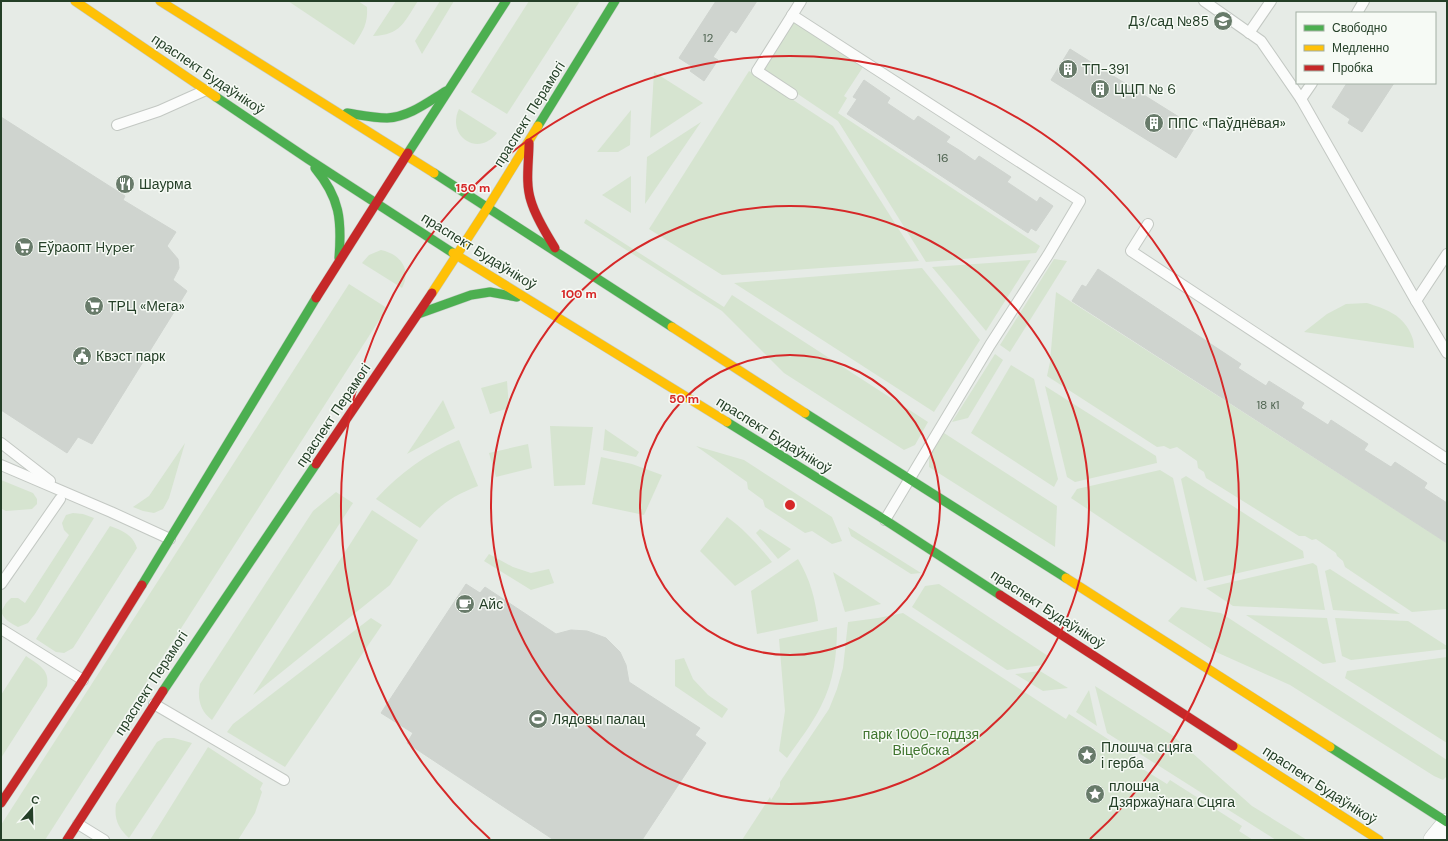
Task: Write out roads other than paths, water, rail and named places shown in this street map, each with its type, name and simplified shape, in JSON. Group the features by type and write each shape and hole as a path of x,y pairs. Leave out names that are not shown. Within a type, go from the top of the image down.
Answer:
{"main road":[{"name":"праспект Будаўнікоў","path":"75,1 308,159 456,255 885,520 1378,840"},
{"path":"160,1 407,155 706,350 909,480 1093,595 1447,823"},
{"path":"1,803 83,680 338,262 506,1"},
{"name":"праспект Перамогі","path":"67,840 154,704 418,314 488,207 615,1"},
{"path":"337,112 376,117 398,116 418,108 448,90"},
{"path":"530,141 528,176 531,200 540,222 558,253"},
{"path":"308,159 330,187 339,211 341,233 338,262"},
{"path":"418,314 460,298 490,292 530,300"}],"street":[{"path":"1434,840 1447,823"}],"lane":[{"path":"792,94 757,71 801,1"},
{"path":"1204,1 1261,41 1301,99 1447,353"},
{"path":"1249,33 1271,1"},
{"path":"1357,12 1364,1"},
{"path":"792,15 1080,201 1048,255 990,345 885,520"},
{"path":"1301,99 1311,84"},
{"path":"117,125 159,111 207,90"},
{"path":"1148,224 1131,251 1447,459"},
{"path":"1416,301 1447,254"},
{"path":"1,442 60,494"},
{"path":"1,465 60,494 170,539"},
{"path":"1,584 60,494"},
{"path":"1,629 83,680"},
{"path":"154,704 284,780"},
{"path":"78,824 104,840"}],"place":[{"name":"Дз/сад №85","path":"1223,21"},
{"name":"ТП-391","path":"1068,69"},
{"name":"ЦЦП № 6","path":"1100,89"},
{"name":"ППС «Паўднёвая»","path":"1154,123"},
{"name":"Шаурма","path":"125,184"},
{"name":"Еўраопт Hyper","path":"24,247"},
{"name":"ТРЦ «Мега»","path":"94,306"},
{"name":"Квэст парк","path":"82,356"},
{"name":"Айс","path":"465,604"},
{"name":"Лядовы палац","path":"538,719"},
{"name":"Плошча сцяга і герба","path":"1087,755"},
{"name":"плошча Дзяржаўнага Сцяга","path":"1095,794"}],"park label":[{"name":"парк 1000-годдзя Віцебска","path":"921,742"}]}
